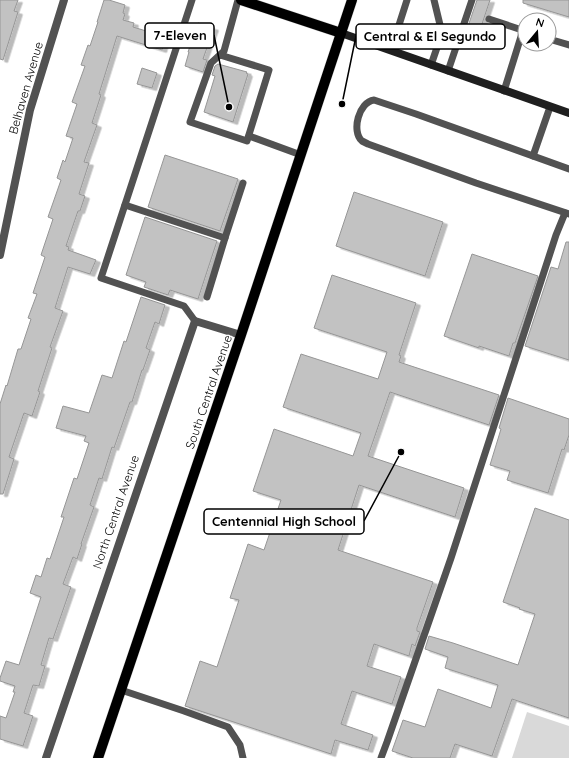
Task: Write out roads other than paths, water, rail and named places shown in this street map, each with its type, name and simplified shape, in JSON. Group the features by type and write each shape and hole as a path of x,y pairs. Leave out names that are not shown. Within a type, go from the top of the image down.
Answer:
{"main road":[{"path":"241,0 391,50 569,113"},
{"path":"341,33 352,0"},
{"name":"South Central Avenue","path":"98,758 242,335 341,33"}],"street":[{"name":"Belhaven Avenue","path":"0,255 30,110 64,0"},
{"path":"195,321 242,335"},
{"name":"North Central Avenue","path":"46,758 195,321"}],"lane":[{"path":"192,0 101,278 184,306 195,321"},
{"path":"220,55 269,70 247,141 190,122 211,63 220,55 224,52 238,0"},
{"path":"391,50 406,0"},
{"path":"431,64 442,33 434,0"},
{"path":"448,71 472,0"},
{"path":"489,19 517,28"},
{"path":"557,41 569,45"},
{"path":"504,91 517,51"},
{"path":"381,758 451,558 556,235 567,213 476,183 368,144 362,140 358,133 358,120 363,106 370,100 374,100 569,169"},
{"path":"534,156 550,107"},
{"path":"249,136 301,155"},
{"path":"207,298 243,183"},
{"path":"125,205 225,238"},
{"path":"121,690 228,727 240,745 243,758"}],"place":[{"name":"Central & El Segundo","path":"342,104"},
{"name":"7-Eleven","path":"229,107"},
{"name":"Centennial High School","path":"401,452"}]}
